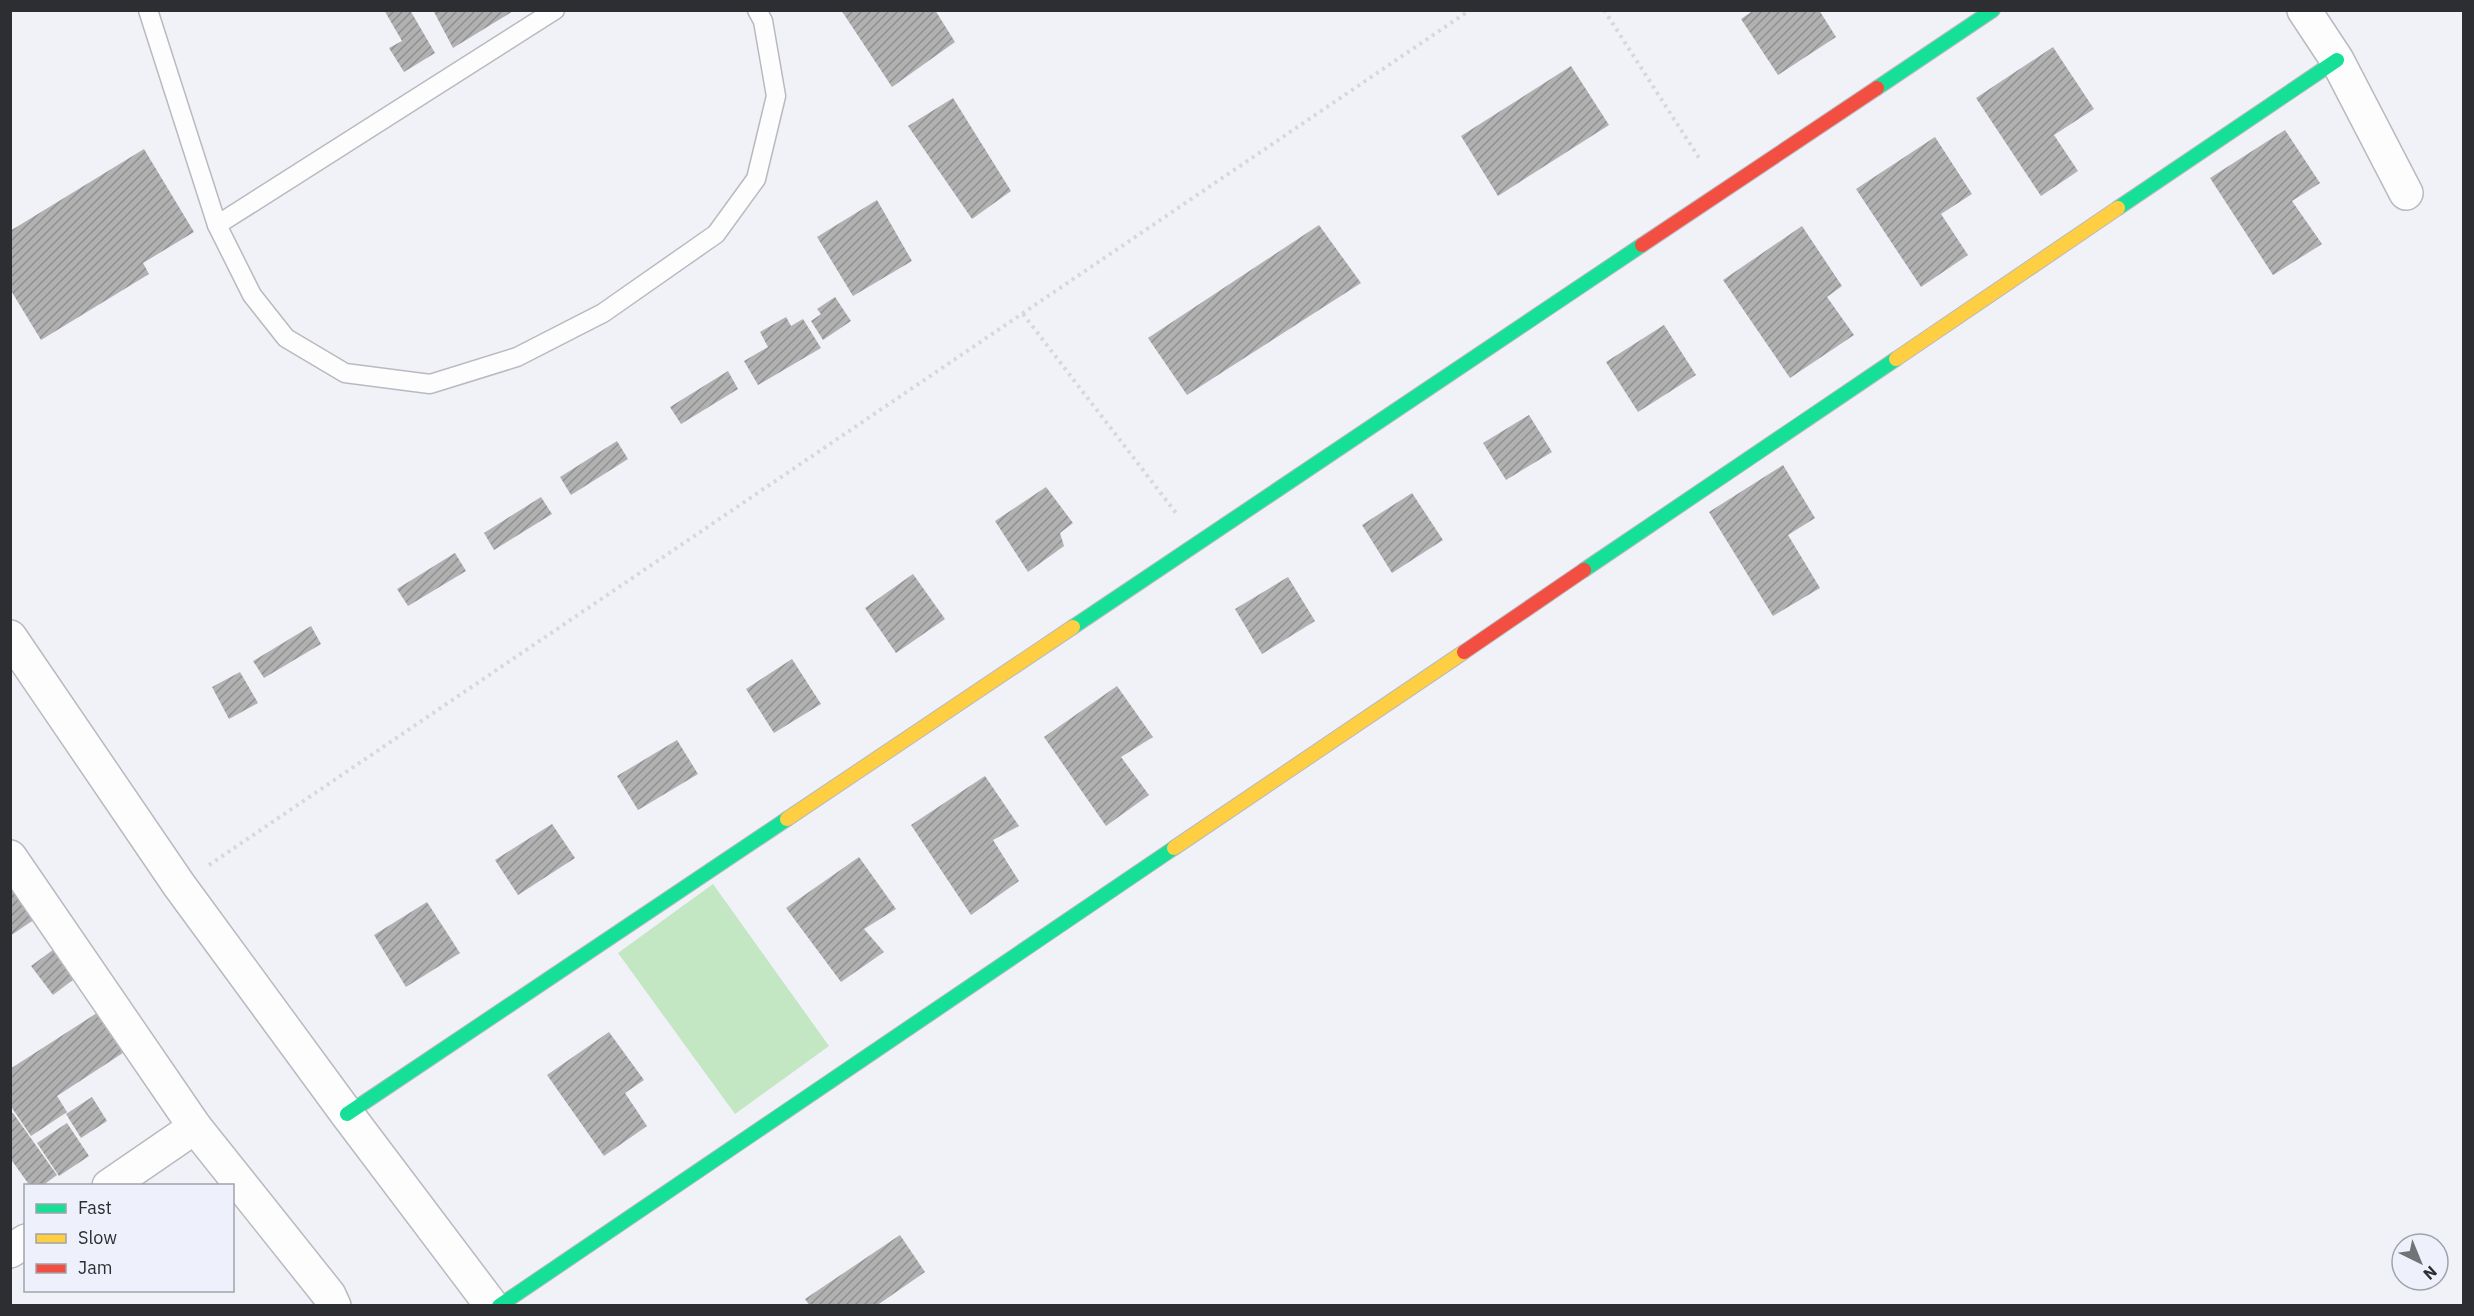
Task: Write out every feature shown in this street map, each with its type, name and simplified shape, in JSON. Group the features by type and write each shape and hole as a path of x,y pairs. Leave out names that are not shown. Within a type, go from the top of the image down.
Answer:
{"street":[{"path":"347,1114 1993,10"},
{"path":"2304,10 2337,60 2406,193"},
{"path":"499,1305 2337,60"},
{"path":"10,637 179,885 347,1114 492,1305"},
{"path":"10,857 195,1127 329,1295 334,1305"},
{"path":"110,1184 195,1127"},
{"path":"10,1251 24,1242"}],"lane":[{"path":"148,10 217,225 252,295 286,338 345,374 430,384 517,357 603,313 716,234 756,179 776,96 763,21 757,10"},
{"path":"217,225 555,10"}],"path":[{"path":"179,885 1470,10"},
{"path":"1604,10 1721,192"},
{"path":"1023,314 1198,542"}],"green space":[{"path":"713,884 829,1046 735,1114 618,953"}],"building":[{"path":"384,10 410,10 435,53 404,72 389,48 402,41"},
{"path":"433,10 515,10 453,48"},
{"path":"841,10 935,10 955,42 892,87"},
{"path":"1754,10 1819,10 1836,37 1778,75 1741,19"},
{"path":"2053,47 2094,109 2054,135 2078,171 2041,196 1976,98"},
{"path":"1571,66 1609,125 1498,196 1461,136"},
{"path":"953,98 1011,191 972,219 908,126"},
{"path":"2285,130 2320,183 2292,201 2322,244 2273,275 2210,178"},
{"path":"1935,137 1972,194 1941,214 1968,255 1921,287 1856,189"},
{"path":"144,149 194,232 143,263 149,274 41,340 10,289 10,231"},
{"path":"877,200 912,261 853,296 817,237"},
{"path":"1319,225 1361,283 1187,395 1148,338"},
{"path":"1802,226 1842,286 1827,297 1854,335 1790,378 1723,280"},
{"path":"835,297 851,321 823,340 811,321 821,314 817,309"},
{"path":"786,317 791,326 803,319 821,348 758,385 744,361 768,347 760,332"},
{"path":"1664,325 1696,375 1638,412 1606,362"},
{"path":"728,371 738,389 681,424 670,407"},
{"path":"1529,415 1552,452 1506,480 1483,443"},
{"path":"617,441 628,459 571,495 560,477"},
{"path":"1783,465 1815,518 1788,535 1820,588 1773,616 1709,512"},
{"path":"1046,487 1073,523 1060,533 1064,546 1028,572 995,521"},
{"path":"1412,493 1443,540 1392,573 1362,525"},
{"path":"541,497 552,514 494,550 484,533"},
{"path":"455,553 466,571 408,606 397,589"},
{"path":"913,574 945,619 896,653 865,608"},
{"path":"1288,577 1315,621 1262,654 1235,609"},
{"path":"311,626 321,644 264,678 253,661"},
{"path":"792,659 821,704 774,733 746,689"},
{"path":"240,672 258,703 229,719 212,687"},
{"path":"1117,686 1153,737 1121,757 1149,795 1106,826 1044,737"},
{"path":"677,740 698,774 638,810 617,776"},
{"path":"985,776 1019,826 993,840 1019,881 971,915 911,825"},
{"path":"552,824 575,858 518,895 495,860"},
{"path":"859,857 896,909 864,929 884,952 841,982 786,908"},
{"path":"10,864 44,913 10,936"},
{"path":"427,902 460,953 406,987 374,935"},
{"path":"65,941 86,970 53,995 31,966"},
{"path":"100,1011 126,1051 57,1096 67,1112 31,1136 10,1105 10,1069"},
{"path":"609,1032 644,1080 625,1093 647,1126 604,1156 547,1075"},
{"path":"92,1097 107,1121 81,1138 66,1114"},
{"path":"13,1113 57,1175 45,1184 29,1184 10,1158 10,1114"},
{"path":"67,1123 89,1156 59,1176 37,1143"},
{"path":"900,1235 925,1272 876,1306 810,1306 805,1299"}],"traffic: fast":[{"path":"1877,88 1993,10"},
{"path":"2118,208 2337,60"},
{"path":"1073,627 1642,245"},
{"path":"1584,570 1896,359"},
{"path":"347,1114 787,819"},
{"path":"499,1306 1174,848"}],"traffic: slow":[{"path":"1896,359 2118,208"},
{"path":"787,819 1073,627"},
{"path":"1174,848 1464,652"}],"traffic: jam":[{"path":"1642,245 1877,88"},
{"path":"1464,652 1584,570"}]}
